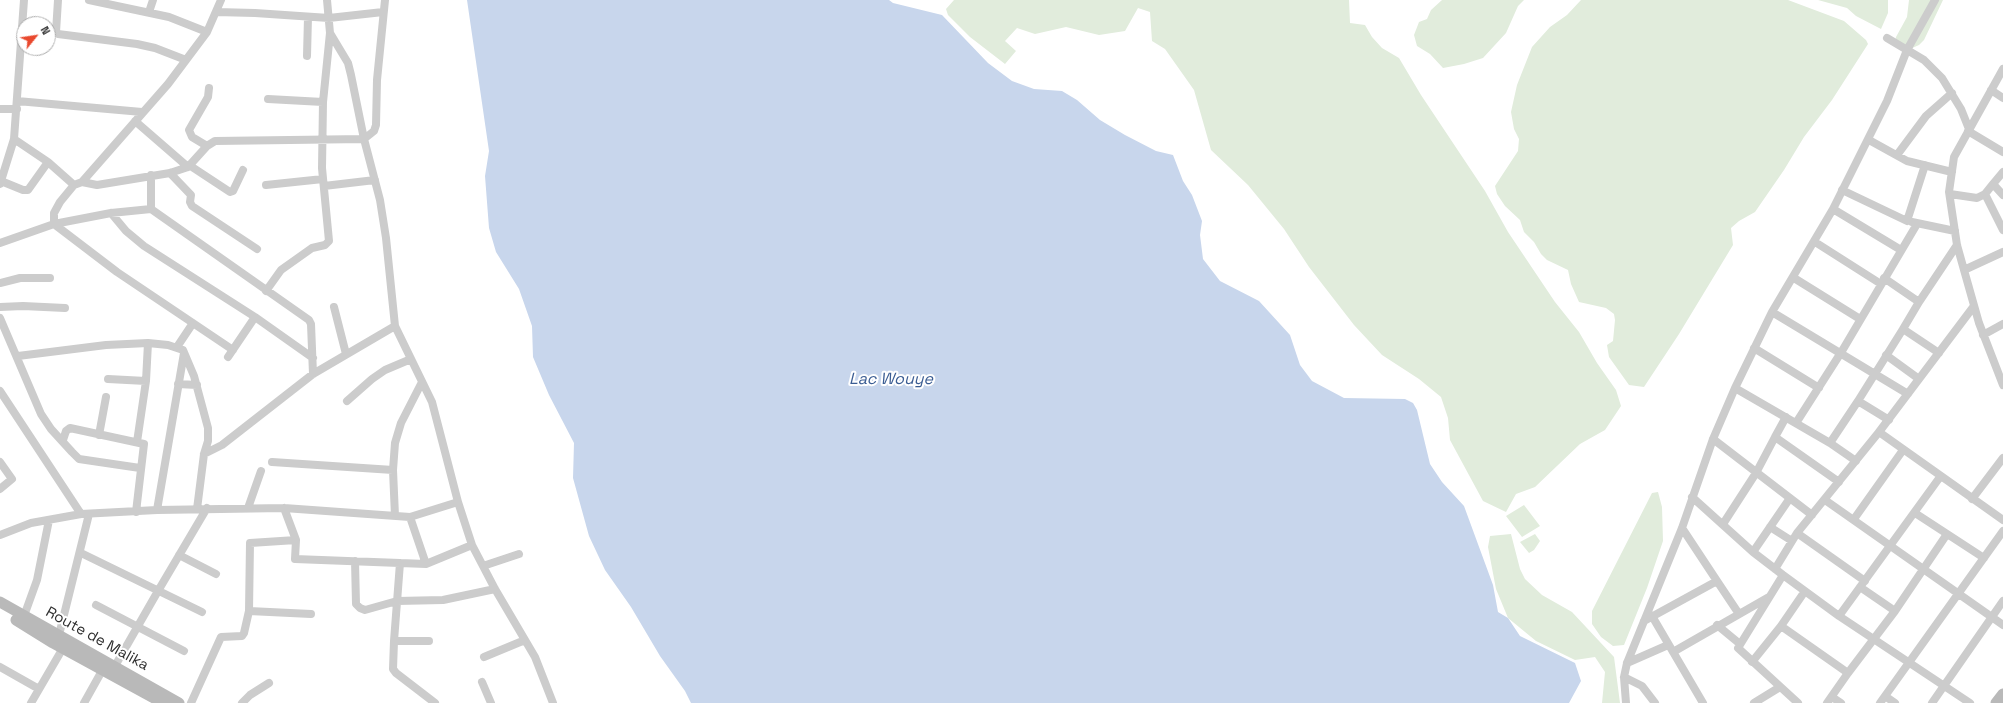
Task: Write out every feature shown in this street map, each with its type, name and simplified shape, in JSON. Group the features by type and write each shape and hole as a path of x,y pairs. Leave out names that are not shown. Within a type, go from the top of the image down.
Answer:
{"main road":[{"name":"Route de Malika","path":"0,602 179,703"},
{"name":"Route de Malika","path":"0,611 63,648 163,703"},
{"path":"1996,703 2003,694"}],"street":[{"path":"24,0 14,139 1,182 23,190 28,190 48,162"},
{"path":"58,0 56,32 58,34 137,44 155,48 186,60"},
{"path":"89,0 171,17 207,32"},
{"path":"149,12 153,0"},
{"path":"54,224 54,213 56,208 74,185 82,182 168,84 207,32 221,0"},
{"path":"266,291 281,270 312,248 325,245 330,241 324,183 322,140 323,102 330,32 327,0"},
{"path":"82,182 97,185 170,173 188,166 207,146 215,141 364,139 374,131 376,125 377,80 385,0"},
{"path":"1626,703 1624,677 1627,663 1682,528 1713,439 1735,388 1772,312 1815,242 1869,140 1887,101 1907,50 1935,0"},
{"path":"216,12 329,18 383,12"},
{"path":"307,56 308,17"},
{"path":"330,32 348,63 364,139 375,180 386,238 395,326 422,382 438,420 458,502 472,545 495,589 535,657 553,703"},
{"path":"1887,38 1924,60 1942,78 1952,93 1961,108 1968,130 2003,152"},
{"path":"2003,69 1954,157 1950,194 1955,231 1964,270 1983,335 2003,385"},
{"path":"207,146 192,137 189,130 205,103 209,88"},
{"path":"1991,90 2003,98"},
{"path":"1897,155 1926,116 1952,93"},
{"path":"268,99 323,102"},
{"path":"0,109 17,105 142,112"},
{"path":"135,121 188,166 230,192 233,191 242,170"},
{"path":"14,139 48,162 74,185"},
{"path":"1869,140 1907,161 1952,172"},
{"path":"1907,221 1925,165"},
{"path":"1950,194 1977,198 1985,194 2003,172"},
{"path":"170,173 191,194 190,202 192,206 257,249"},
{"path":"151,175 152,209"},
{"path":"266,185 375,180"},
{"path":"1993,184 2003,195"},
{"path":"1842,190 1907,221 1955,231"},
{"path":"1985,194 2003,230"},
{"path":"0,242 54,224 111,213 152,209 310,322 313,374"},
{"path":"1833,209 1901,250"},
{"path":"111,213 126,231 144,246 255,317 313,358"},
{"path":"54,224 117,272 193,323 230,353 255,317"},
{"path":"1796,423 1841,353 1882,281 1917,224"},
{"path":"1815,242 1920,302"},
{"path":"1830,443 1958,245"},
{"path":"1964,270 2003,252"},
{"path":"0,283 20,278 50,278"},
{"path":"1794,278 1860,319"},
{"path":"0,308 39,306 65,308"},
{"path":"1775,569 1797,533 1889,420 1974,306"},
{"path":"334,307 346,354"},
{"path":"1772,312 1908,394"},
{"path":"0,318 18,356 41,414 51,429 80,459 140,468"},
{"path":"176,347 193,323"},
{"path":"1983,335 2003,324"},
{"path":"204,454 222,445 313,374 395,326"},
{"path":"1903,329 1939,353"},
{"path":"18,356 106,345 148,343 176,347 184,352 197,385 208,428 208,441 204,454 197,508"},
{"path":"138,442 146,381 148,343"},
{"path":"1754,348 1819,388"},
{"path":"157,510 184,352"},
{"path":"1886,355 1919,379"},
{"path":"347,401 372,379 385,370 411,359"},
{"path":"108,379 146,381"},
{"path":"395,516 393,470 397,433 422,382"},
{"path":"178,384 197,385"},
{"path":"1735,388 1830,443 1856,461"},
{"path":"0,392 85,514 81,553 59,635"},
{"path":"99,435 106,397"},
{"path":"1858,401 1889,420"},
{"path":"1723,524 1756,473 1786,417"},
{"path":"63,440 66,431 70,428 143,443 144,446 140,468 136,512"},
{"path":"1879,432 1940,477 2003,520"},
{"path":"1775,437 1839,482"},
{"path":"1713,439 1812,515"},
{"path":"1854,519 1903,450"},
{"path":"1972,499 2003,458"},
{"path":"0,462 12,479 0,489"},
{"path":"272,462 393,470"},
{"path":"248,508 261,471"},
{"path":"1839,616 1940,477"},
{"path":"1692,497 1753,552 1783,575 1874,640 1970,703"},
{"path":"1753,552 1790,498"},
{"path":"1825,500 1892,545 2003,625"},
{"path":"0,534 13,528 85,514 197,508 284,508 410,517 458,502"},
{"path":"115,666 207,508"},
{"path":"284,508 296,540 296,559 426,564 472,545"},
{"path":"1915,513 1984,558"},
{"path":"410,517 426,564"},
{"path":"24,616 37,580 49,520"},
{"path":"1770,527 1792,541"},
{"path":"1682,528 1739,614"},
{"path":"1880,703 2003,531"},
{"path":"1797,533 1895,612"},
{"path":"1841,703 1830,700 1848,673 1895,612 1947,534"},
{"path":"191,703 221,637 242,636 244,633 249,611 250,543 296,540"},
{"path":"81,553 202,612"},
{"path":"483,566 519,554"},
{"path":"179,555 216,574"},
{"path":"355,561 356,604 365,610 397,601 443,600 495,589"},
{"path":"400,563 393,669 396,674 435,703"},
{"path":"1783,575 1740,644 1739,649 1798,703"},
{"path":"1644,621 1717,581"},
{"path":"1752,662 1781,626 1805,591"},
{"path":"1627,663 1670,648 1739,614 1770,596"},
{"path":"1932,703 1943,685 2003,601"},
{"path":"96,605 184,650"},
{"path":"249,611 311,614"},
{"path":"1652,616 1703,703"},
{"path":"1716,625 1740,644"},
{"path":"1781,626 1848,673"},
{"path":"484,657 525,640"},
{"path":"394,641 429,641"},
{"path":"31,703 63,648"},
{"path":"0,667 39,689"},
{"path":"84,703 103,669"},
{"path":"1624,677 1642,686 1655,703"},
{"path":"482,682 492,703"},
{"path":"242,703 250,695 269,683"},
{"path":"1754,703 1780,687"},
{"path":"1885,696 1895,703"}],"green space":[{"path":"954,0 1349,0 1350,23 1365,25 1372,37 1382,48 1399,58 1421,95 1485,191 1508,232 1555,302 1579,332 1597,363 1616,390 1621,406 1605,430 1580,444 1535,487 1516,494 1506,512 1483,501 1450,440 1448,418 1441,397 1419,379 1382,355 1354,325 1309,267 1284,229 1248,185 1211,150 1194,90 1165,49 1152,41 1150,12 1138,8 1125,31 1099,35 1066,27 1035,34 1017,28 1005,41 1016,51 1005,64 970,37 948,15 946,9"},
{"path":"1442,0 1524,0 1518,6 1506,33 1483,58 1464,64 1443,68 1430,54 1417,46 1414,35 1419,22 1427,19 1431,10"},
{"path":"1581,0 1788,0 1844,21 1866,40 1868,44 1832,100 1804,137 1784,170 1755,212 1739,221 1731,228 1733,245 1679,334 1644,387 1629,385 1609,357 1607,345 1613,341 1615,320 1614,314 1606,308 1579,302 1571,284 1568,270 1547,260 1541,254 1534,242 1524,232 1520,220 1505,206 1497,194 1495,186 1518,151 1519,139 1514,129 1511,112 1517,85 1532,47 1550,27 1567,15"},
{"path":"1818,0 1888,0 1888,13 1881,29 1856,16 1847,8"},
{"path":"1909,0 1943,0 1924,40 1919,45 1910,49 1895,42 1896,37 1907,17"},
{"path":"1658,492 1662,507 1663,541 1647,588 1624,645 1613,646 1601,637 1592,624 1592,611 1652,493"},
{"path":"1524,505 1540,526 1522,537 1506,516"},
{"path":"1511,534 1520,569 1525,579 1542,595 1572,612 1614,657 1620,703 1602,703 1605,672 1595,657 1575,660 1536,641 1508,618 1496,589 1488,547 1490,536"},
{"path":"1535,534 1540,541 1534,550 1529,553 1520,542"}],"water":[{"name":"Lac Wouye","path":"467,0 889,0 893,3 942,15 988,63 1012,81 1034,89 1062,91 1077,100 1100,120 1125,135 1156,151 1173,155 1183,181 1192,195 1202,221 1200,235 1203,259 1220,281 1259,301 1290,335 1300,365 1312,381 1344,398 1405,399 1413,403 1417,410 1430,464 1442,482 1464,506 1493,585 1498,612 1508,618 1520,636 1575,663 1581,681 1569,703 691,703 685,691 660,656 631,607 605,570 589,536 573,478 574,443 549,395 533,357 532,326 519,289 496,252 489,228 485,176 489,151"}]}
